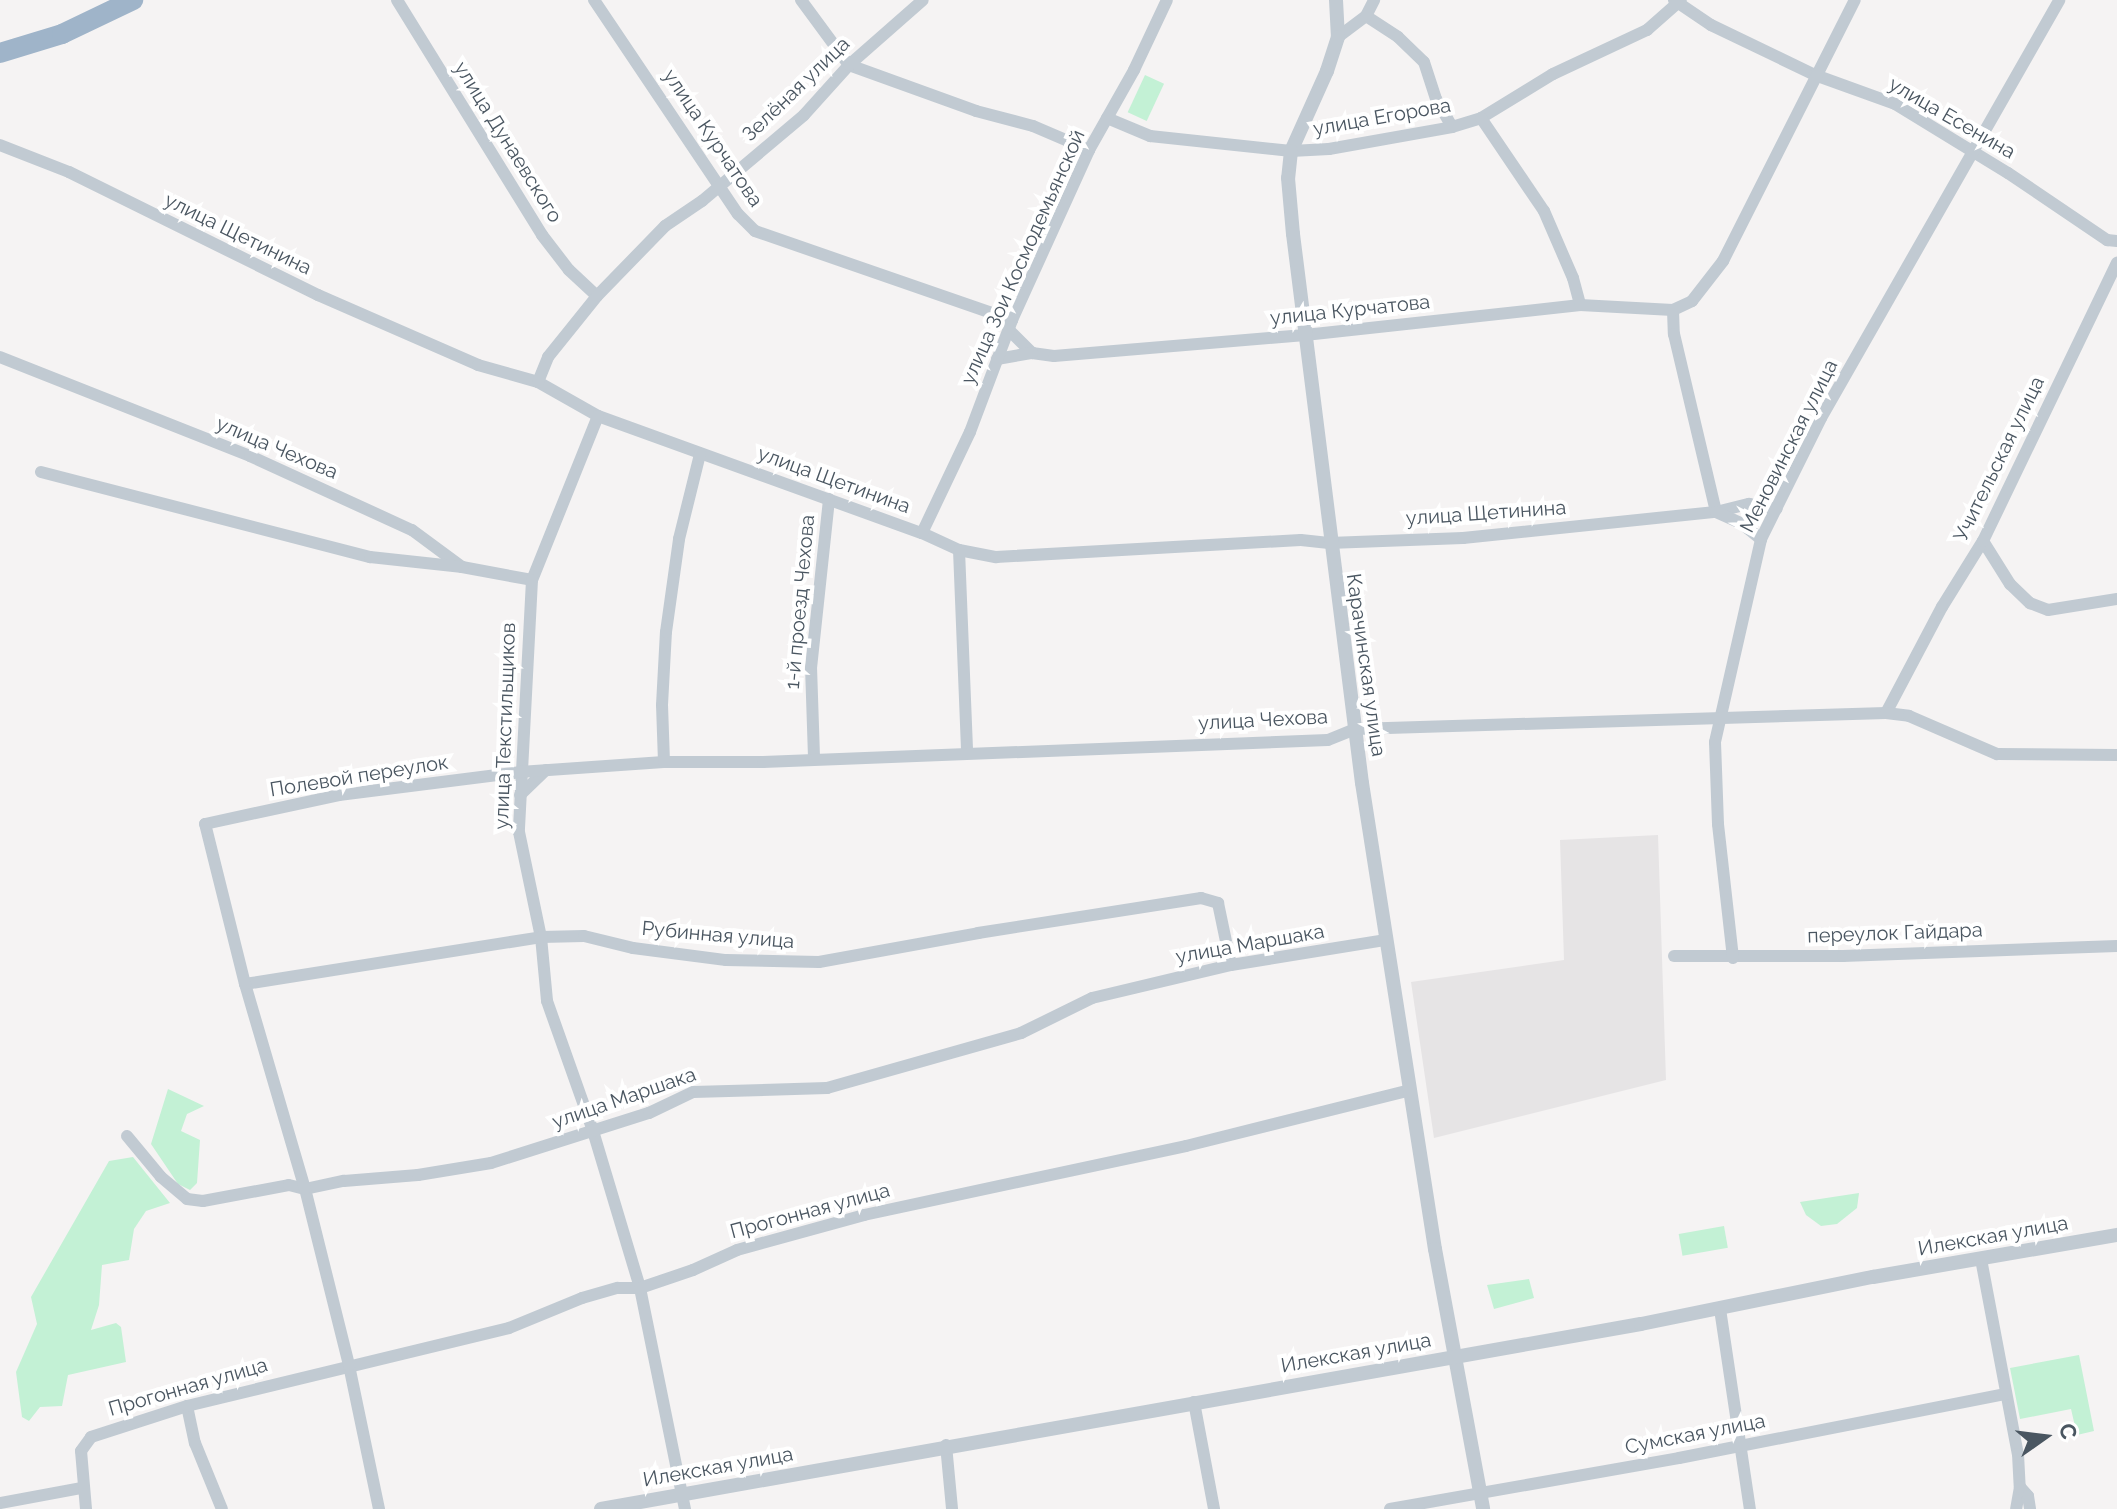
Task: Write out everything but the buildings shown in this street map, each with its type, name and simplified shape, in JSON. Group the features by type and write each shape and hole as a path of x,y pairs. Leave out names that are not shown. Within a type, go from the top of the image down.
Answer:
{"highway":[{"path":"0,53 62,34 133,0"}],"street":[{"name":"улица Дунаевского","path":"397,0 542,235 569,270 597,296"},
{"name":"улица Курчатова","path":"594,0 722,185 738,214 755,231 981,307 1010,325 1032,353"},
{"path":"801,0 849,65 976,111 1033,126 1089,150"},
{"name":"Зелёная улица","path":"538,382 548,357 597,296 665,226 722,185 804,115 849,65 923,0"},
{"name":"улица Зои Космодемьянской","path":"922,533 970,432 1010,325 1089,150 1167,0"},
{"path":"1336,0 1338,37"},
{"path":"1338,37 1366,16 1374,0"},
{"path":"1761,539 1741,523 1716,512 1674,334 1673,310 1692,301 1723,261 1855,0"},
{"name":"Меновинская улица","path":"1733,958 1718,824 1715,742 1761,539 1821,418 1974,155 2059,0"},
{"name":"улица Егорова","path":"1107,118 1150,136 1291,151 1329,149 1452,127 1481,118 1553,74 1647,30 1678,1"},
{"name":"улица Есенина","path":"1678,1 1711,25 1815,75 1895,104 2008,173 2107,240 2117,241"},
{"path":"1366,16 1398,37 1424,62 1436,99 1452,127"},
{"name":"Карачинская улица","path":"1338,37 1327,71 1291,151 1289,192 1329,543 1386,940 1453,1356 1483,1509"},
{"path":"1481,118 1544,211 1573,278 1580,305"},
{"name":"улица Щетинина","path":"0,145 69,172 347,308 478,365 538,382 598,416 922,533 959,550 996,557 1301,540 1329,543 1463,538 1716,512 1749,504 1777,509"},
{"name":"Учительская улица","path":"1886,713 1983,541 2117,263"},
{"name":"улица Курчатова","path":"997,359 1032,353 1054,356 1305,335 1580,305 1673,310"},
{"name":"улица Чехова","path":"0,357 250,456 385,517 439,546 462,567 532,580"},
{"name":"улица Текстильщиков","path":"598,416 532,580 519,832 541,937 547,1001 593,1131 640,1288 685,1509"},
{"path":"664,762 662,705 666,632 679,539 700,454"},
{"path":"41,472 370,557 462,567"},
{"name":"1-й проезд Чехова","path":"814,757 811,668 829,499"},
{"path":"1983,541 2010,584 2030,603 2048,610 2117,599"},
{"path":"959,550 967,751"},
{"name":"улица Чехова","path":"520,772 664,762 1328,740 1355,729 1886,713 1909,716 1997,754 2117,755"},
{"path":"520,795 546,770"},
{"name":"Полевой переулок","path":"245,984 205,824 339,795 520,772"},
{"name":"Рубинная улица","path":"245,984 541,937 584,936 633,948 726,960 819,962 1201,898 1218,903 1231,965"},
{"name":"улица Маршака","path":"127,1136 161,1177 187,1199 203,1201 289,1185 305,1189 491,1163 649,1113 693,1092 827,1088 1021,1033 1092,998 1231,965 1386,940"},
{"name":"переулок Гайдара","path":"1674,956 1733,958 2117,946"},
{"path":"245,984 305,1189 349,1365 379,1509"},
{"name":"Прогонная улица","path":"81,1488 81,1451 91,1437 187,1406 509,1328 582,1298 618,1288 640,1288 737,1250 864,1215 1186,1146 1410,1090"},
{"name":"Илекская улица","path":"601,1509 2117,1235"},
{"path":"1981,1259 2018,1454 2023,1508"},
{"path":"1720,1309 1750,1509"},
{"name":"Сумская улица","path":"1390,1509 2006,1394"},
{"path":"1194,1402 1214,1509"},
{"path":"187,1406 195,1443 222,1509"},
{"path":"946,1445 952,1509"},
{"path":"0,1503 81,1488 86,1509"}],"shaded area":[{"path":"1658,835 1666,1080 1434,1138 1411,982 1564,960 1560,840"}],"green space":[{"path":"1145,75 1164,84 1147,121 1128,112"},
{"path":"168,1089 204,1106 187,1114 181,1131 200,1140 197,1183 190,1190 178,1184 151,1144"},
{"path":"133,1157 170,1203 146,1211 134,1229 129,1260 102,1265 99,1305 91,1330 116,1323 121,1327 126,1362 68,1375 62,1406 40,1407 29,1421 22,1417 16,1372 37,1324 31,1297 109,1161"},
{"path":"1859,1193 1857,1208 1837,1224 1821,1226 1806,1215 1800,1202"},
{"path":"1724,1226 1728,1248 1683,1256 1679,1234"},
{"path":"1529,1279 1534,1298 1494,1309 1487,1285"},
{"path":"2079,1355 2094,1431 2077,1435 2071,1409 2020,1419 2010,1368"}]}
